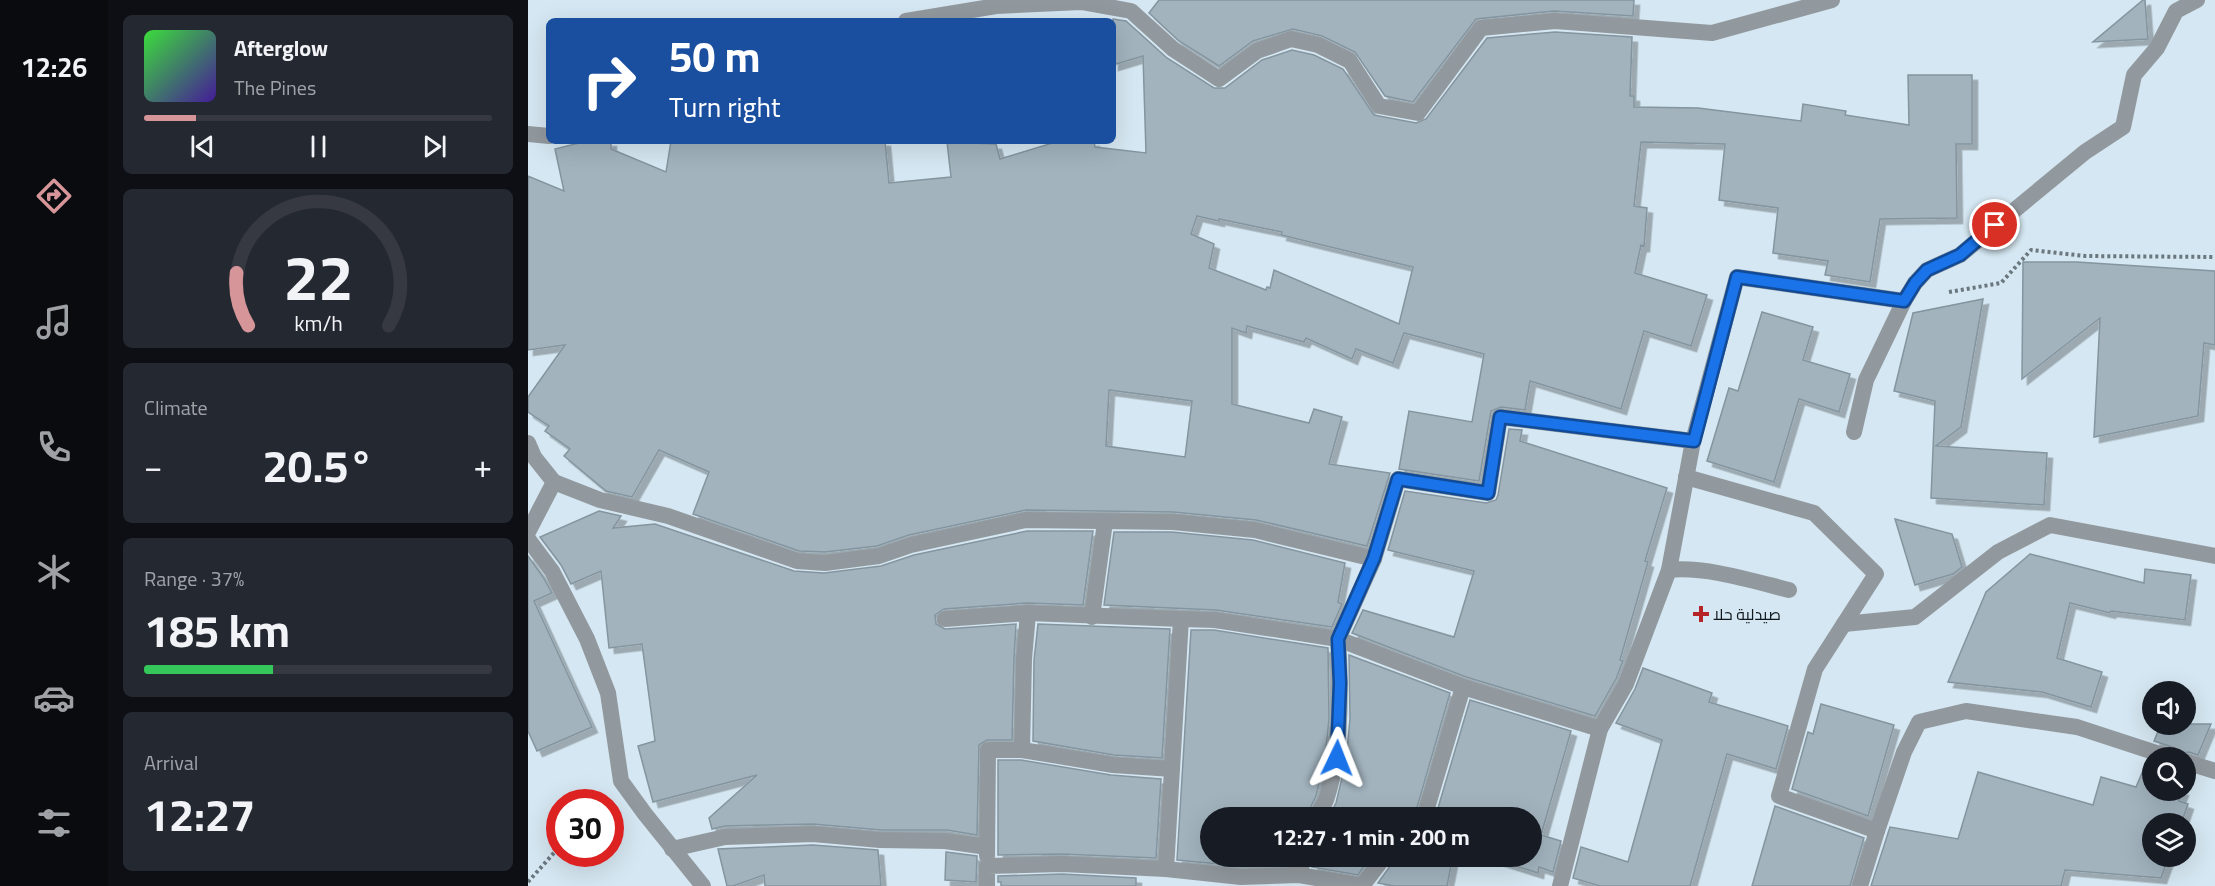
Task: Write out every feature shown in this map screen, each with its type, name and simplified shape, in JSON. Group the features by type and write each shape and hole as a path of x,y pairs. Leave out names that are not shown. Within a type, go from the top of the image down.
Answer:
{"street":[{"path":"924,18 996,6 1082,2 1131,11 1173,49 1219,79 1257,51 1291,39 1318,45 1350,60 1379,106 1418,113 1481,28 1555,21 1712,33 1832,0"},
{"path":"1854,432 1866,380 1915,283 1927,270 1960,255 2085,152 2123,126 2134,75 2157,48 2176,11 2197,0"},
{"path":"528,134 546,136"},
{"path":"1560,886 1600,729 1626,684 1669,570 1694,441 1737,277 1904,301"},
{"path":"1322,807 1327,800 1337,758 1340,683 1338,639 1374,558 1398,479 1488,493 1500,417 1694,441"},
{"path":"528,443 534,458 554,482 600,500 668,516 797,561 825,563 879,556 911,545 1026,520 1173,522 1255,530 1374,558"},
{"path":"1686,477 1814,513 1876,574 1815,669 1779,796 1877,831"},
{"path":"528,532 554,482"},
{"path":"1092,617 1105,522"},
{"path":"1844,624 1915,617 1998,552 2050,525 2215,556"},
{"path":"528,539 552,571 587,639 604,682 608,693 621,781 703,886"},
{"path":"1669,570 1681,568 1739,577 1789,590"},
{"path":"945,619 1028,613 1215,620 1338,639 1463,687 1600,729"},
{"path":"1022,750 1024,659 1028,613"},
{"path":"1166,869 1181,619"},
{"path":"1427,807 1463,687"},
{"path":"1860,886 1904,752 1919,722 1966,711 2076,727 2142,748"},
{"path":"987,886 988,750 1022,750 1113,765 1172,769"},
{"path":"2196,765 2215,771"},
{"path":"672,849 726,837 813,834 880,840 945,842 987,847"},
{"path":"987,866 1062,864 1166,869 1241,877 1299,875 1362,886 1377,867"},
{"path":"1299,875 1301,867"}],"path":[{"path":"1904,301 2001,282 2031,250 2085,256 2215,257"},
{"path":"528,882 546,862"}],"building":[{"path":"1159,0 1634,0 1633,16 1554,11 1476,19 1413,102 1385,96 1355,52 1322,36 1293,29 1253,41 1219,66 1179,41 1149,13"},
{"path":"2145,0 2148,39 2093,42"},
{"path":"1116,19 1126,21 1167,58 1214,88 1225,88 1262,60 1292,50 1314,55 1343,69 1374,115 1416,123 1426,119 1487,38 1555,32 1632,37 1630,96 1634,96 1634,107 1698,108 1801,121 1803,104 1846,111 1845,115 1909,125 1908,75 1972,75 1972,144 1956,144 1957,218 1880,219 1870,282 1825,275 1828,261 1773,253 1778,208 1719,200 1725,144 1641,142 1634,206 1647,208 1644,246 1641,245 1635,273 1707,295 1691,346 1644,331 1621,409 1530,381 1525,410 1501,407 1491,411 1479,481 1399,469 1409,411 1472,422 1484,354 1404,333 1393,363 1356,349 1352,359 1306,338 1304,342 1247,326 1246,333 1232,328 1232,404 1309,423 1314,409 1342,417 1329,464 1390,473 1367,546 1256,520 1173,512 1026,510 909,535 877,546 825,552 799,551 693,514 709,472 659,450 632,497 606,491 564,456 570,449 545,431 549,426 528,412 528,397 565,345 528,350 528,176 564,191 555,149 575,144 611,144 611,149 666,172 671,144 885,144 889,183 951,177 947,144 996,144 1000,159 1049,144 1094,144 1095,147 1146,153 1143,56 1116,64","holes":["1197,216 1219,221 1219,219 1282,232 1281,235 1413,267 1399,324 1274,270 1270,288 1267,287 1266,290 1209,268 1214,244 1191,234","1109,390 1192,401 1185,457 1106,446"]},
{"path":"2023,262 2077,262 2215,271 2215,345 2204,343 2198,416 2094,437 2100,318 2022,379"},
{"path":"1983,299 1961,427 1936,446 2047,453 2044,505 1931,498 1935,401 1894,391 1913,313"},
{"path":"1762,312 1813,327 1803,360 1850,374 1839,412 1799,399 1774,482 1707,461 1729,388 1738,391"},
{"path":"1509,429 1522,430 1520,441 1667,488 1645,561 1648,562 1620,660 1623,661 1616,679 1595,716 1466,677 1352,633 1363,610 1454,637 1474,571 1388,550 1405,491 1486,503 1496,500"},
{"path":"599,511 621,516 613,528 655,524 794,571 824,573 881,566 914,555 1027,531 1093,531 1083,605 1027,603 944,609 935,615 936,624 945,629 1016,624 1012,740 987,740 979,745 977,835 947,830 881,830 813,824 725,826 712,829 709,818 757,775 653,802 638,746 655,741 642,644 609,648 601,571 571,584 561,565 540,537"},
{"path":"1895,519 1952,534 1962,567 1953,574 1915,585"},
{"path":"1114,532 1172,532 1253,540 1345,563 1338,602 1342,604 1332,627 1216,610 1104,605"},
{"path":"2030,554 2144,583 2145,569 2191,575 2185,620 2111,611 2110,613 2070,603 2057,658 2102,672 2091,707 2042,692 1948,682 1986,592"},
{"path":"528,556 552,593 534,601 592,727 537,751 528,731"},
{"path":"1038,624 1170,629 1162,758 1114,755 1033,741 1034,660"},
{"path":"1191,630 1214,630 1328,648 1329,719 1325,758 1316,796 1310,807 1200,807 1200,862 1177,860"},
{"path":"1349,655 1450,693 1417,807 1334,807 1346,761 1350,719"},
{"path":"1643,668 1712,693 1709,702 1788,726 1776,769 1727,754 1690,886 1600,886 1573,878 1581,847 1628,862 1662,740 1616,723 1635,689"},
{"path":"1470,700 1571,731 1542,832 1542,807 1438,807"},
{"path":"1821,704 1894,725 1868,816 1792,789 1808,732 1813,734"},
{"path":"2196,724 2211,724 2198,755 2196,747 2172,747 2154,741 2156,735 2196,735"},
{"path":"998,760 1021,760 1111,775 1161,779 1156,858 1062,854 998,855"},
{"path":"1978,772 2093,805 2101,777 2136,787 2142,773 2142,801 2179,801 2188,804 2185,813 2142,813 2142,867 2165,867 2161,878 2065,870 2061,886 1871,886 1890,827 1958,839"},
{"path":"1775,806 1864,838 1850,886 1752,886"},
{"path":"1542,835 1561,841 1553,872 1539,867 1542,867"},
{"path":"813,845 878,850 881,886 765,886 764,875 727,886 718,849"},
{"path":"946,852 977,856 976,882 945,880"},
{"path":"1312,867 1363,867 1358,875"},
{"path":"1389,867 1451,867 1447,886 1394,886 1378,883"},
{"path":"1519,867 1539,867 1538,873"},
{"path":"1062,874 1136,878 1136,886 1001,886 1001,882 998,882 998,876"}],"place":[{"name":"صيدلية حلا","path":"1701,614"}],"route":[{"path":"1337,758 1340,683 1338,639 1374,558 1398,479 1488,493 1500,417 1694,441 1737,277 1904,301 1915,283 1927,270 1960,255 1995,225"}]}
